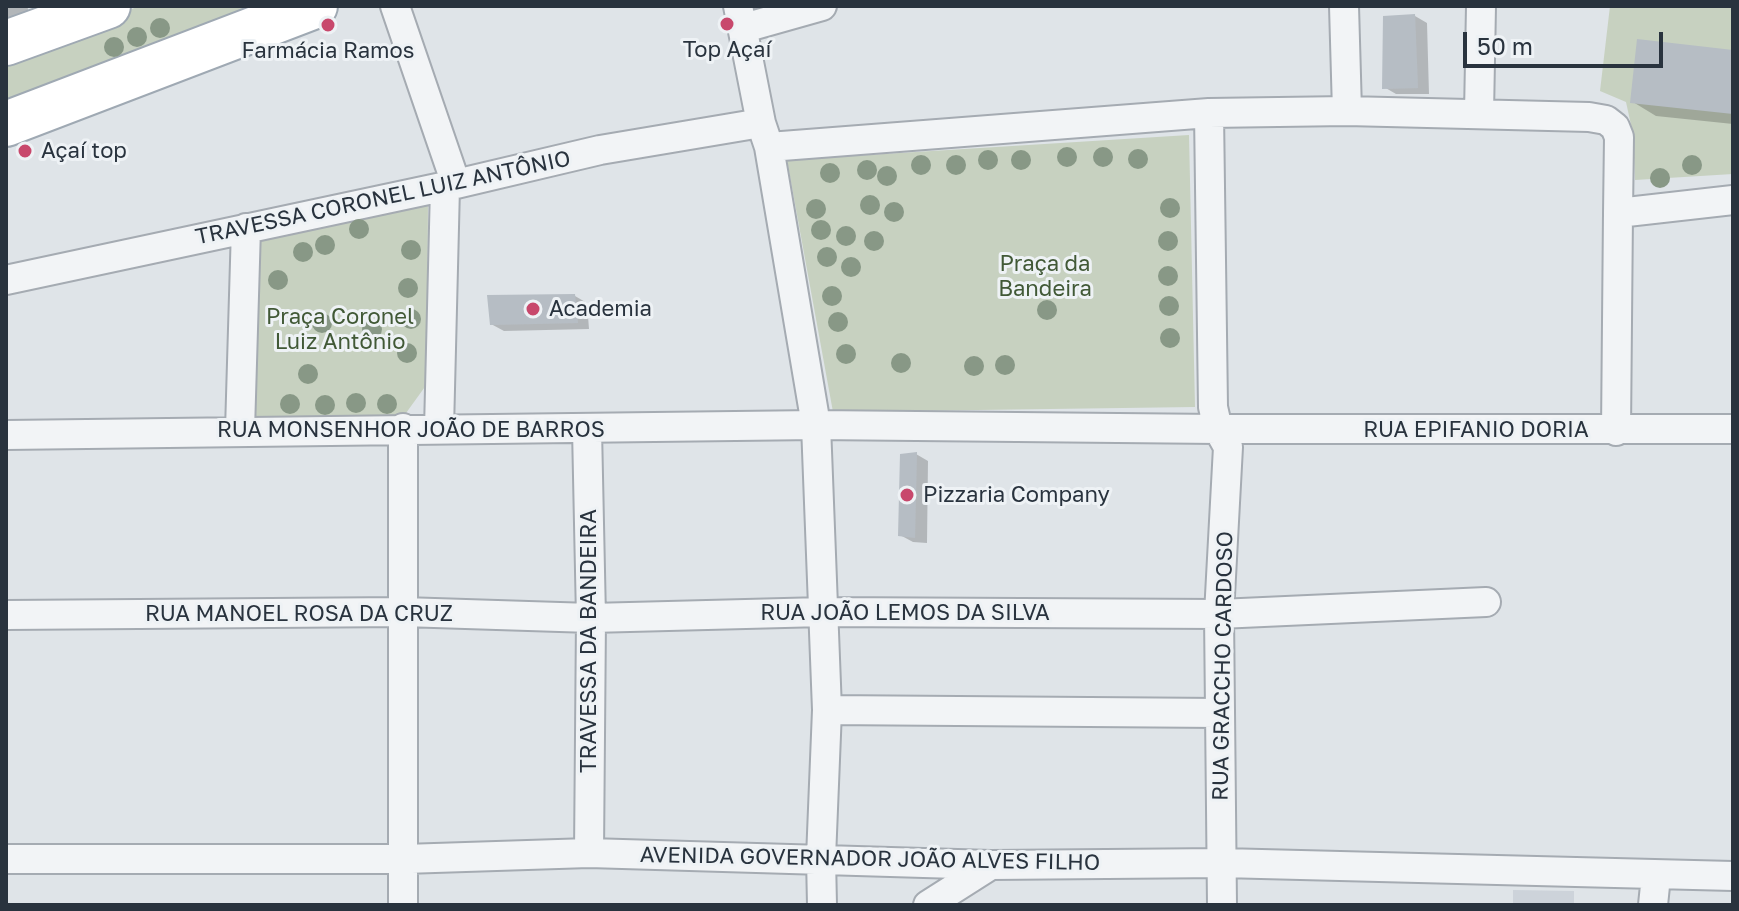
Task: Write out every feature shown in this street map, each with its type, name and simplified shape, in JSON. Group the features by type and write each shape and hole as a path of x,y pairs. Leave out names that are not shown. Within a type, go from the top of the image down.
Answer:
{"main road":[{"path":"6,43 108,6"},
{"path":"6,124 315,6"}],"street":[{"path":"395,6 450,186 439,429"},
{"path":"822,6 741,17 816,425 827,710 822,905"},
{"path":"1344,6 1347,111"},
{"path":"1479,114 1481,6"},
{"path":"765,135 1209,113 1347,111 1606,120 1615,127 1619,137 1616,431"},
{"path":"816,425 1218,429 1213,407 1209,113"},
{"name":"TRAVESSA CORONEL LUIZ ANTÔNIO","path":"6,280 450,186 600,150 765,135"},
{"path":"1618,213 1733,200"},
{"path":"240,430 246,228"},
{"name":"RUA MONSENHOR JOÃO DE BARROS","path":"6,435 816,425"},
{"path":"403,428 403,905"},
{"name":"TRAVESSA DA BANDEIRA","path":"587,429 591,618 589,853"},
{"name":"RUA EPIFANIO DORIA","path":"1218,429 1733,429"},
{"name":"RUA GRACCHO CARDOSO","path":"1218,429 1228,447 1219,614 1222,905"},
{"name":"RUA JOÃO LEMOS DA SILVA","path":"591,618 823,612 1219,614 1486,602"},
{"name":"RUA MANOEL ROSA DA CRUZ","path":"6,615 403,612 591,618"},
{"path":"827,710 1220,713"},
{"name":"AVENIDA GOVERNADOR JOÃO ALVES FILHO","path":"6,859 404,859 589,853 991,865 1222,863 1733,876"},
{"path":"928,905 991,865"},
{"path":"1653,905 1656,876"}],"shaded area":[{"path":"1513,890 1574,891 1574,905 1513,905"}],"green space":[{"path":"140,6 282,6 6,111 6,54"},
{"path":"1610,6 1733,6 1733,174 1635,180 1633,134 1626,102 1600,91"},
{"name":"Praça da Bandeira","path":"1189,135 1195,407 833,412 787,160"},
{"name":"Praça Coronel Luiz Antônio","path":"428,201 427,384 401,420 253,422 260,236"}],"building":[{"path":"1415,14 1418,88 1382,89 1383,16"},
{"path":"1637,39 1733,50 1733,114 1630,103"},
{"name":"Academia","path":"575,294 578,323 490,325 487,295"},
{"name":"Pizzaria Company","path":"917,452 915,538 898,536 900,454"}],"place":[{"name":"Top Açaí","path":"727,24"},
{"name":"Farmácia Ramos","path":"328,25"},
{"name":"Açaí top","path":"25,151"},
{"name":"Academia","path":"533,309"},
{"name":"Pizzaria Company","path":"907,495"}]}
